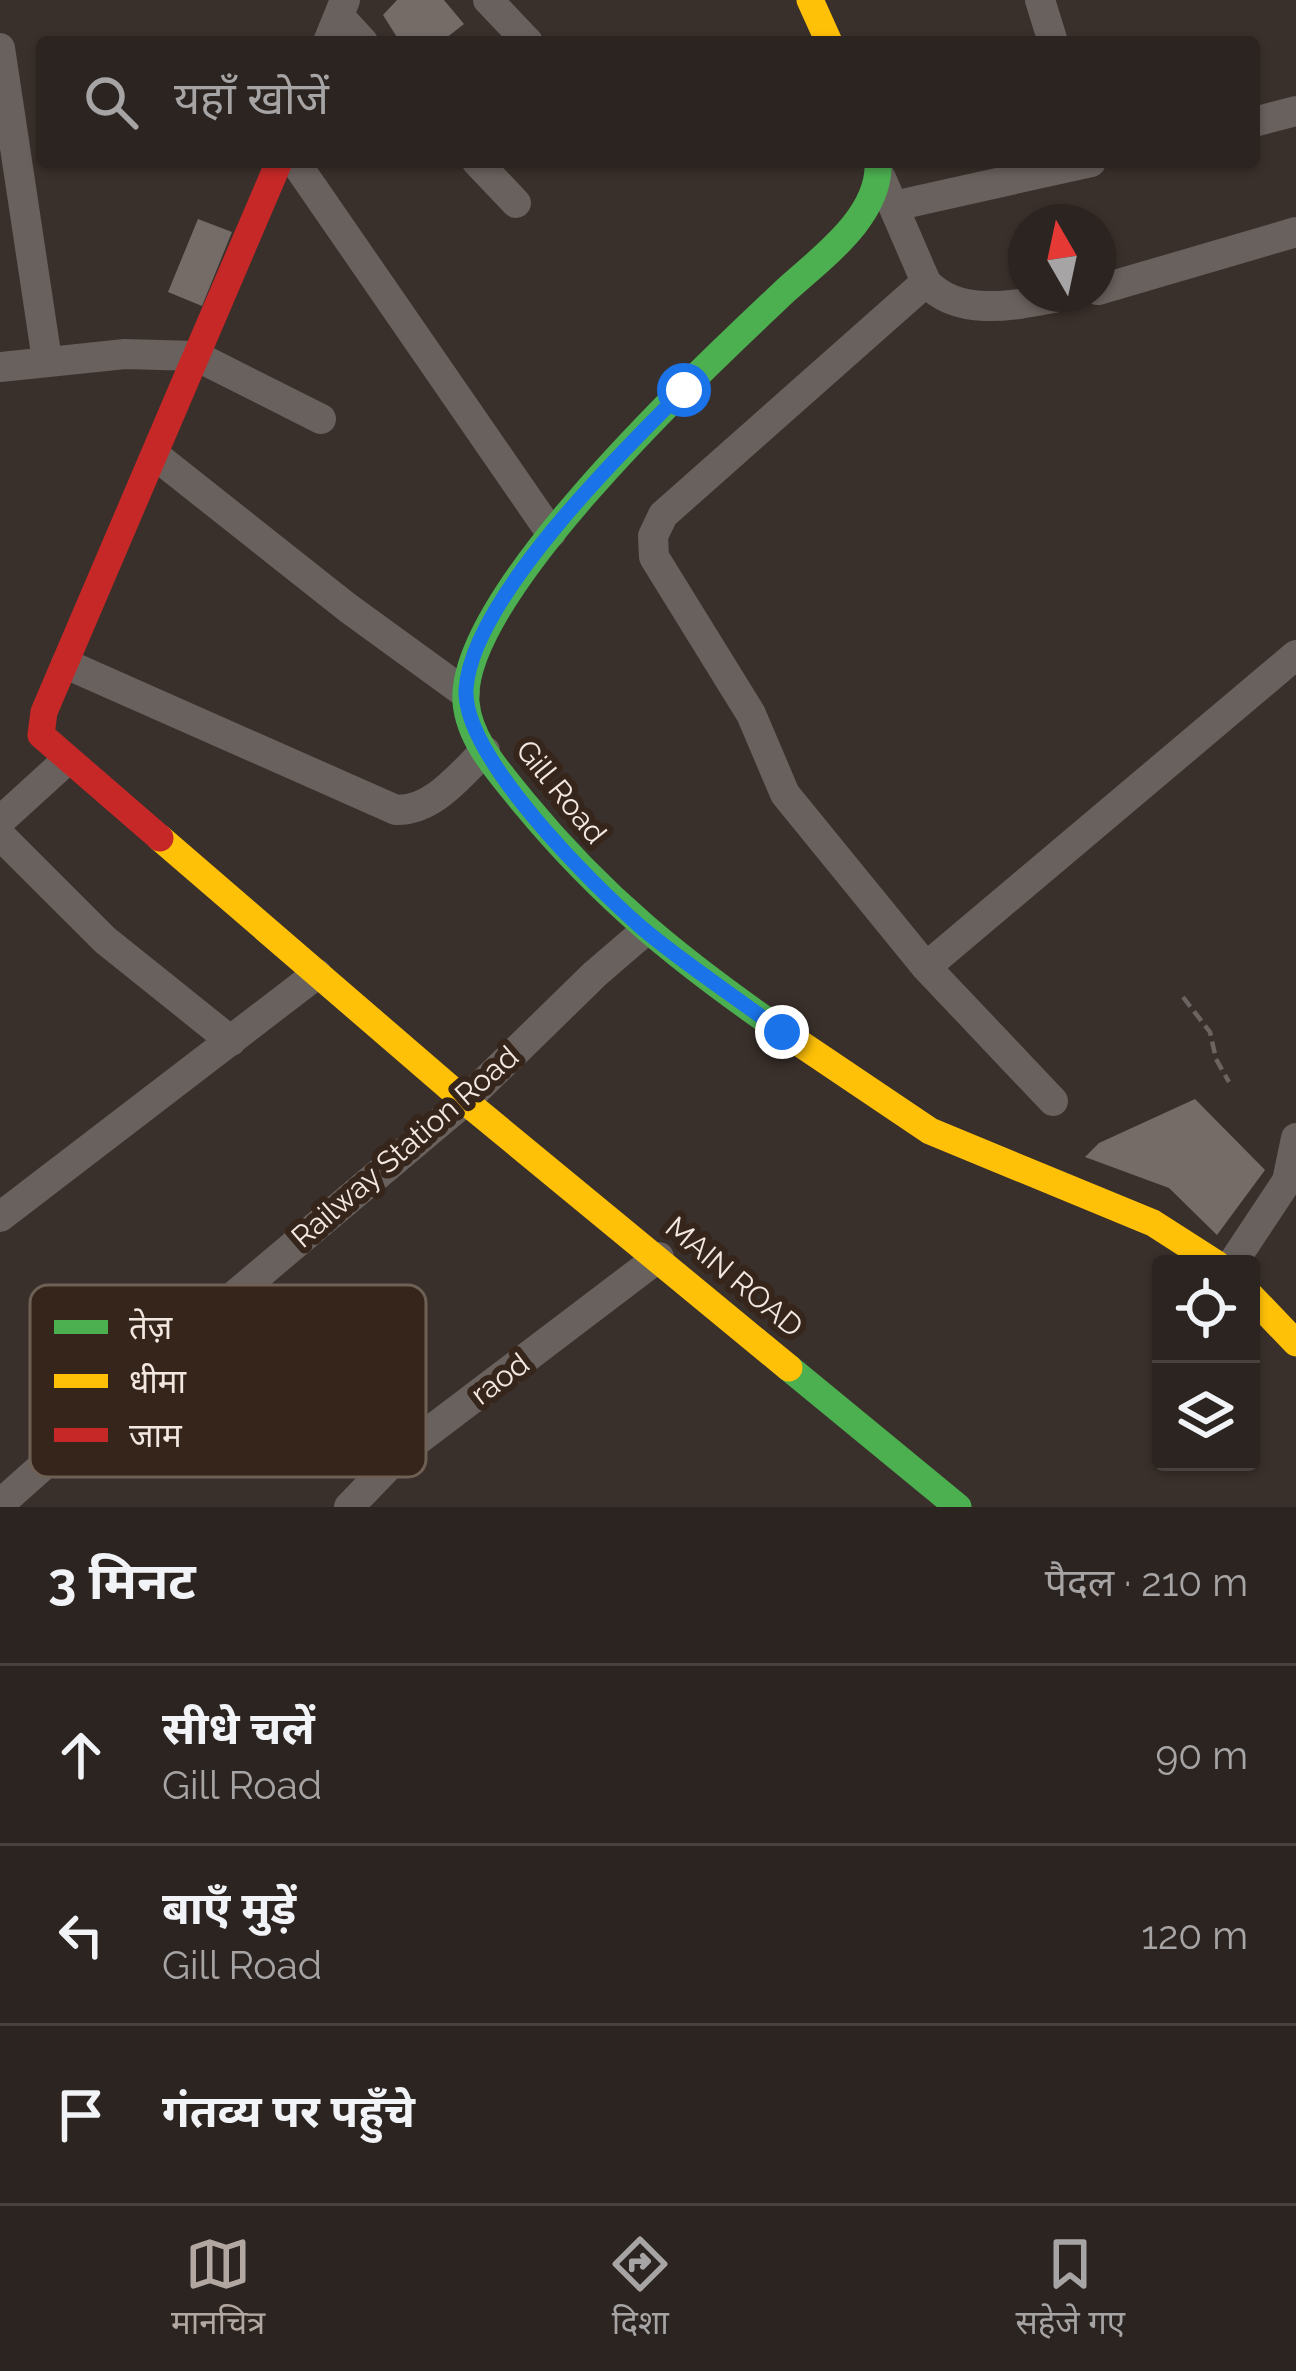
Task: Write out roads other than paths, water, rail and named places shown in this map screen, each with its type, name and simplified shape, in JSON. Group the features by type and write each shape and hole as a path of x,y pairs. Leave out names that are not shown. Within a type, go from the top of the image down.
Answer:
{"street":[{"path":"488,0 522,36"},
{"path":"809,0 826,36"},
{"path":"1040,0 1051,36"},
{"path":"0,48 47,360"},
{"path":"1260,120 1296,111"},
{"path":"0,820 67,760 41,735 40,725 276,168"},
{"path":"299,168 551,533"},
{"path":"483,168 516,203"},
{"path":"894,206 1063,168"},
{"path":"156,456 348,608 465,693 471,658 483,631 551,533 636,438 842,237 866,208 879,170"},
{"path":"879,170 926,282 953,304 1008,302"},
{"path":"1116,285 1296,232"},
{"path":"926,282 663,515 653,536 654,557 751,714 785,794 926,967 1053,1101"},
{"path":"0,367 125,355 196,356 321,418"},
{"path":"926,967 1296,655"},
{"path":"66,664 396,810 420,808 485,751"},
{"name":"Gill Road","path":"465,693 485,751 578,867 646,931 782,1032 929,1130 973,1153 1147,1221 1204,1255"},
{"name":"MAIN ROAD","path":"67,760 945,1503"},
{"path":"0,835 105,940 231,1041"},
{"name":"Railway Station Road","path":"247,1285 465,1101 646,931"},
{"path":"0,1217 317,974"},
{"path":"1238,1255 1292,1179 1296,1138"},
{"name":"raod","path":"426,1434 659,1257"},
{"path":"1260,1306 1296,1343"},
{"name":"Railway Station Road","path":"0,1504 30,1477"},
{"name":"raod","path":"349,1507 378,1477"}]}
